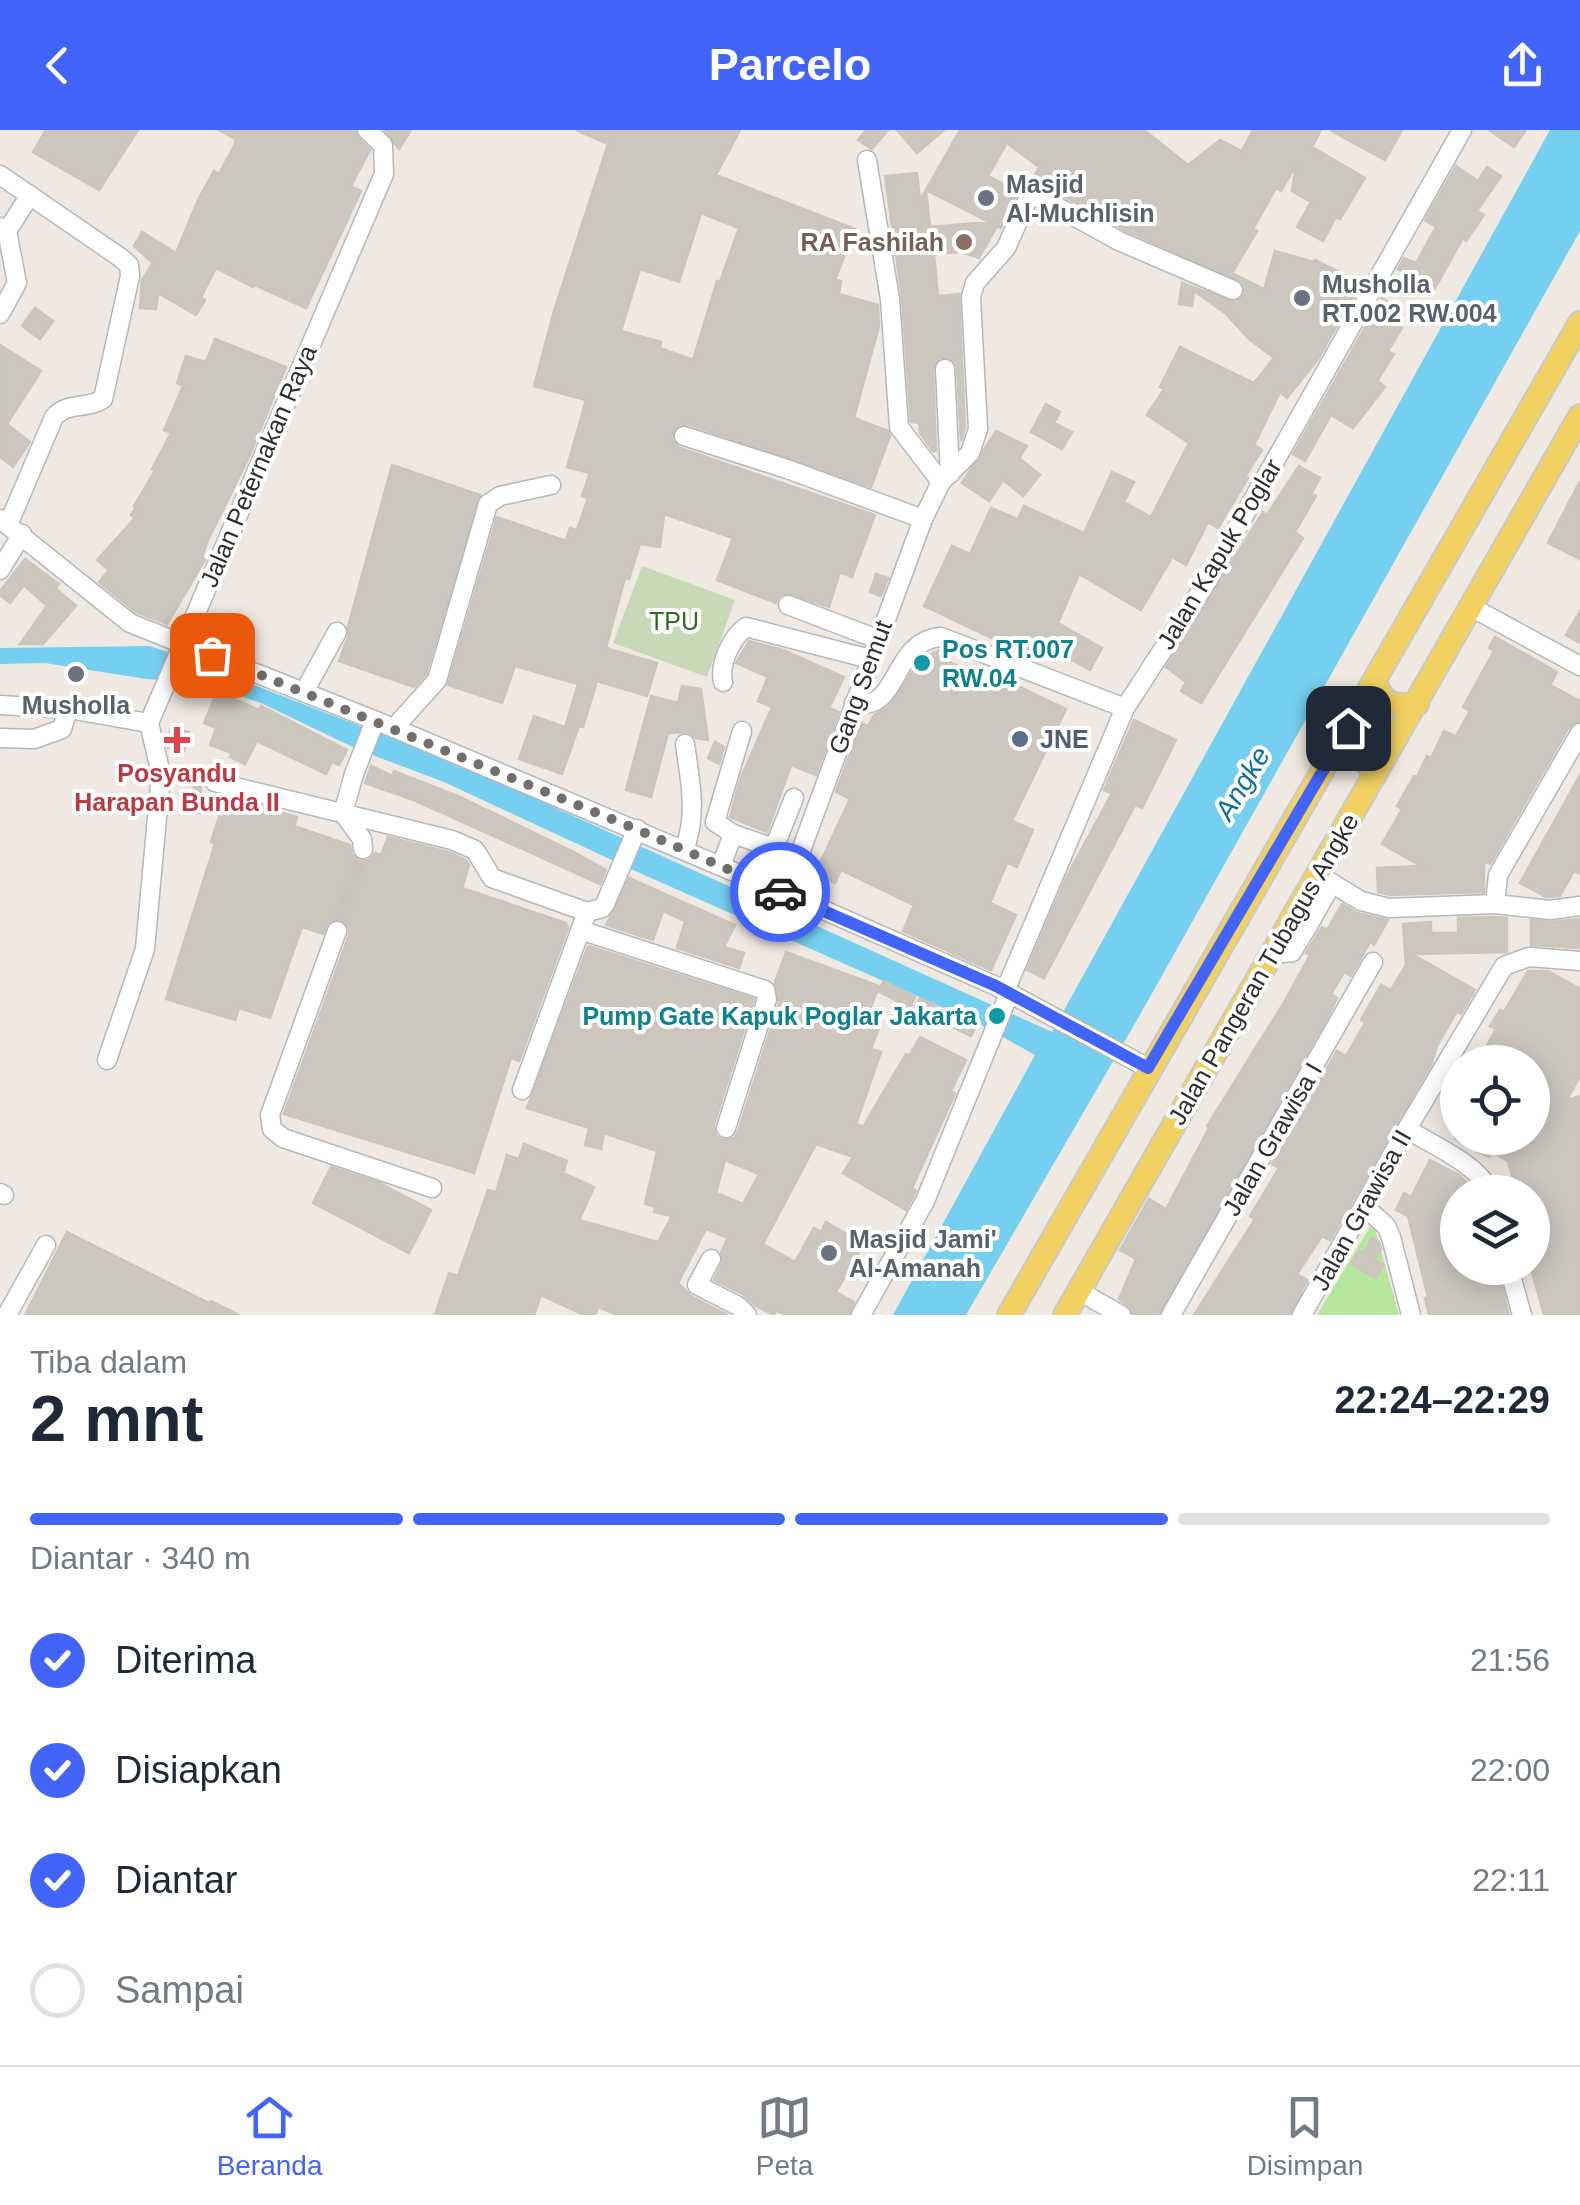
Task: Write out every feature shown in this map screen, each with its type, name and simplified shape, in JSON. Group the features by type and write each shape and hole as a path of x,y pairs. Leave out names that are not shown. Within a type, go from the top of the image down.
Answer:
{"main road":[{"name":"Jalan Pangeran Tubagus Angke","path":"1009,1315 1142,1065 1375,682 1580,323"},
{"name":"Jalan Pangeran Tubagus Angke","path":"1065,1315 1274,948 1301,919 1374,775 1580,416"},
{"path":"1375,682 1388,704 1417,704"},
{"path":"1334,751 1345,749 1362,754 1374,775"}],"street":[{"name":"Jalan Peternakan Raya","path":"149,723 384,174 382,144 366,130"},
{"name":"Jalan Kapuk Poglar","path":"861,1315 924,1201 1125,708 1206,583 1462,130"},
{"path":"867,160 890,298 898,427 946,478"},
{"path":"0,570 10,526 54,417 67,407 98,404 106,392 130,276 129,265 121,258 30,195 3,184"},
{"path":"0,314 17,282 4,229 30,195"},
{"name":"Gang Semut","path":"785,894 923,518 946,478 970,453 978,430 970,297 976,283 1006,248 1029,197 1041,198 1119,241 1232,290"},
{"path":"945,369 946,478"},
{"path":"684,436 923,518"},
{"path":"394,728 437,680 488,504 500,496 551,484"},
{"path":"10,526 118,616 179,650 304,692 634,834 684,850 1007,996 1142,1065"},
{"path":"788,606 877,639"},
{"path":"1470,607 1580,666"},
{"path":"723,682 720,671 724,660 746,626 870,659"},
{"path":"304,692 338,632"},
{"path":"854,703 867,706 878,702 916,644 940,637 1125,708"},
{"path":"0,705 68,709 149,723 161,774 144,950 107,1060"},
{"path":"0,738 47,736 62,728 68,709"},
{"path":"344,813 374,724"},
{"path":"742,732 715,822 733,834 774,848 794,798"},
{"path":"1495,904 1498,875 1580,732"},
{"path":"684,744 693,801 691,830 684,850"},
{"path":"215,782 452,840 476,850 492,878 583,921 765,990 766,999 726,1128"},
{"path":"344,813 362,839 363,849"},
{"path":"522,1090 583,921 602,908 634,834"},
{"path":"721,866 733,834"},
{"path":"1324,878 1361,902 1389,908 1495,904 1534,910 1580,906"},
{"path":"337,931 270,1115 272,1129 283,1138 432,1188"},
{"name":"Jalan Grawisa II","path":"1302,1315 1504,966 1529,957 1580,961"},
{"name":"Jalan Grawisa I","path":"1171,1315 1373,962"},
{"path":"1406,1130 1479,1175"},
{"path":"1365,1207 1386,1226 1412,1315"},
{"path":"7,1315 46,1245"},
{"path":"710,1259 698,1285 747,1315"},
{"path":"1514,1285 1522,1315"},
{"path":"1079,1291 1122,1315"}],"green space":[{"name":"TPU","path":"642,566 735,600 707,677 613,643"},
{"path":"1373,1222 1399,1315 1317,1315"}],"water":[{"name":"Angke","path":"1550,130 1580,130 1580,231 1141,1013 966,1315 893,1315 1035,1055 978,1023 261,703 201,682 146,679 45,663 0,664 0,648 150,646 179,656 458,764 1052,1032"}],"building":[{"path":"46,130 138,130 99,190 33,152"},
{"path":"219,130 355,130 370,150 351,186 361,191 306,308 216,268 196,315 158,293 156,309 140,308 142,280 153,263 134,246 142,232 176,253 198,200 214,171 219,174 235,144 235,139"},
{"path":"385,130 411,130 399,149"},
{"path":"576,130 740,130 716,175 855,229 835,280 841,281 839,294 878,305 879,326 854,418 888,431 890,436 871,487 688,424 675,428 672,440 680,448 875,515 852,577 840,572 829,607 787,593 779,596 776,603 717,580 733,538 664,514 660,547 640,544 629,579 625,578 606,648 657,663 647,696 597,681 583,727 579,726 562,774 519,759 534,716 565,727 578,684 515,666 502,703 448,685 497,517 566,541 570,528 577,530 588,498 582,496 590,473 567,467 586,400 534,386 608,144","holes":["701,213 739,228 720,282 717,281 693,360 660,348 661,342 621,331 640,269 679,282"]},
{"path":"866,130 888,130 872,149 858,140"},
{"path":"897,130 944,130 917,153"},
{"path":"960,130 1144,130 1188,165 1220,140 1242,151 1253,130 1321,130 1312,147 1365,178 1323,241 1297,227 1311,202 1292,191 1296,165 1281,191 1276,188 1253,229 1257,231 1232,273 1264,289 1275,251 1315,260 1361,283 1318,359 1287,398 1280,392 1254,445 1262,450 1245,477 1248,478 1218,528 1208,522 1186,565 1172,557 1141,610 1079,574 1058,623 1102,648 1090,670 1047,646 1040,661 924,606 952,546 970,554 991,508 1018,519 1024,506 1084,533 1112,472 1134,482 1124,502 1151,517 1189,443 1147,415 1164,389 1160,387 1180,347 1254,383 1274,358 1225,313 1194,291 1192,306 1179,304 1182,283 1234,302 1245,294 1242,282 1124,230 1047,187 1030,185 1039,167 1007,143 988,176 1018,191 1001,228 997,226 979,258 961,252 934,254 938,296 959,294 965,427 961,441 957,367 950,358 939,358 933,370 933,451 920,433 919,423 911,422 902,298 885,176 917,173 920,200","holes":["926,190 989,222 930,227"]},
{"path":"1330,130 1402,130 1385,160"},
{"path":"1489,130 1526,130 1514,147"},
{"path":"1456,166 1478,181 1487,167 1501,176 1477,211 1484,215 1466,241 1463,238 1434,290 1398,269 1404,258 1416,263 1436,227 1425,220"},
{"path":"1382,298 1395,307 1390,321 1402,328 1388,351 1394,354 1377,381 1385,387 1353,428 1331,415 1305,461 1293,454"},
{"path":"35,308 53,321 40,339 22,326"},
{"path":"215,339 286,367 249,457 208,540 202,557 205,560 167,624 136,612 99,582 109,570 97,560 135,518 131,515 134,506 171,433 164,430 183,386 177,383 186,356 206,362"},
{"path":"0,345 41,371 7,424 30,442 13,467 0,457"},
{"path":"1046,404 1060,412 1054,423 1072,432 1062,449 1031,432"},
{"path":"996,431 1027,446 1019,458 1040,475 1023,496 1003,480 989,501 962,483"},
{"path":"392,465 480,495 426,674 414,687 339,661"},
{"path":"1299,466 1320,478 1311,494 1316,496 1295,532 1303,538 1201,703 1181,691 1186,682 1166,667 1263,512 1267,515"},
{"path":"1580,481 1580,559 1548,543"},
{"path":"25,559 59,584 55,588 76,606 43,644 20,644 47,606 24,585 10,603 0,595"},
{"path":"876,574 888,578 881,596 870,592"},
{"path":"1580,611 1580,643 1566,635"},
{"path":"1495,637 1557,672 1550,685 1580,701 1580,721 1569,727 1490,864 1484,861 1484,892 1378,892 1377,868 1421,866 1382,844 1402,809 1397,806 1427,756 1431,758 1444,731 1456,736 1470,711 1463,707 1494,651 1489,648"},
{"path":"749,641 783,650 844,677 829,708 839,712 816,775 791,765 767,832 730,817 740,780 772,707 758,701 768,677 736,663"},
{"path":"938,651 936,655 997,686 1001,678 1066,709 1012,821 1033,830 1017,867 1007,863 990,903 1016,915 991,970 903,931 914,905 841,870 835,883 815,874 850,799 836,792 861,723 868,726 874,715 889,706 921,659"},
{"path":"682,686 701,689 708,740 689,732 668,733 651,797 626,790 651,696 678,703"},
{"path":"217,692 259,710 261,706 347,750 339,765 332,762 326,774 257,741 245,764 230,757 232,753 210,745 216,728 204,723"},
{"path":"1134,720 1176,740 1142,808 1135,805 1044,978 1027,970 1066,878 1112,793 1104,790"},
{"name":"Posyandu Harapan Bunda II","path":"171,727 189,732 184,751 168,748"},
{"path":"715,742 724,747 719,764 708,758"},
{"path":"371,766 460,797 574,852 606,870 600,884 416,801 365,783"},
{"path":"199,773 203,813 184,814"},
{"path":"1580,775 1580,874 1574,871 1560,896 1546,897 1520,883"},
{"path":"225,797 297,817 294,826 350,845 352,855 359,861 369,860 375,853 381,855 388,837 448,852 469,865 462,888 566,923 568,928 519,1061 511,1058 474,1173 284,1114 349,935 342,920 330,921 323,934 302,927 270,1018 239,1008 235,1020 166,999 215,844 211,842"},
{"path":"629,878 735,925 724,947 744,953 739,968 677,948 685,921 663,911 653,940 606,925"},
{"path":"1342,904 1357,913 1388,920 1351,976 1344,972 1331,994 1337,998 1330,1013 1159,1315 1133,1315 1131,1308 1119,1299 1136,1259 1120,1250 1149,1199 1166,1209 1207,1126 1310,955 1306,953 1322,927 1327,930"},
{"path":"1458,918 1507,918 1507,952 1412,954 1475,990 1461,1014 1457,1011 1431,1065 1330,1240 1322,1236 1297,1274 1307,1280 1290,1315 1194,1315 1255,1219 1250,1216 1279,1168 1272,1164 1337,1051 1346,1056 1381,985 1391,990 1406,965 1403,924 1431,922 1431,933 1458,933"},
{"path":"1580,919 1580,948 1531,945 1531,920"},
{"path":"588,946 754,999 714,1124 716,1136 723,1140 734,1138 738,1132 779,1003 775,982 786,952 879,986 866,1020 880,1025 871,1049 881,1052 856,1124 863,1127 920,1037 966,1060 906,1210 843,1173 853,1157 816,1144 763,1244 795,1262 814,1228 821,1232 826,1222 864,1244 836,1292 854,1302 849,1315 785,1315 776,1310 774,1315 756,1306 744,1295 714,1280 728,1238 706,1229 678,1283 691,1296 728,1315 618,1315 598,1307 595,1315 584,1315 541,1295 534,1315 435,1315 449,1273 458,1276 488,1190 496,1192 507,1155 519,1159 524,1144 567,1161 563,1173 594,1187 579,1220 658,1242 672,1216 654,1212 655,1207 645,1204 657,1151 604,1133 601,1149 585,1145 589,1128 527,1108","holes":["725,1160 759,1174 743,1204 716,1193"]},
{"path":"1528,971 1548,971 1580,989 1580,1076 1567,1100 1580,1096 1580,1315 1544,1315 1536,1285 1550,1285 1550,1175 1512,1175 1508,1161 1497,1155 1550,1155 1550,1045 1487,1045 1496,1029 1490,1026 1500,1010 1504,1012"},
{"path":"884,981 915,997 910,1008 878,991"},
{"path":"920,998 976,1026 971,1036 914,1009"},
{"path":"1430,1160 1459,1175 1440,1175 1440,1285 1501,1285 1509,1315 1429,1315 1408,1216 1396,1210 1404,1193 1411,1197"},
{"path":"331,1167 379,1183 431,1210 409,1253 313,1203"},
{"path":"67,1232 209,1303 239,1315 25,1315"},
{"path":"1372,1238 1381,1248 1374,1260 1384,1265 1376,1278 1351,1264 1359,1251 1364,1253"}],"tunnel":[{"path":"337,931 363,849"}],"way so far":[{"path":"212,655 780,892"}],"place":[{"name":"Masjid Al-Muchlisin","path":"986,198"},
{"name":"RA Fashilah","path":"964,242"},
{"name":"Musholla RT.002 RW.004","path":"1302,298"},
{"name":"Pos RT.007 RW.04","path":"922,663"},
{"name":"Musholla","path":"76,674"},
{"name":"JNE","path":"1020,739"},
{"name":"Posyandu Harapan Bunda II","path":"177,740"},
{"name":"Pump Gate Kapuk Poglar Jakarta","path":"997,1016"},
{"name":"Masjid Jami' Al-Amanah","path":"829,1253"}],"route":[{"path":"780,892 996,986 1148,1068 1348,728"}]}
